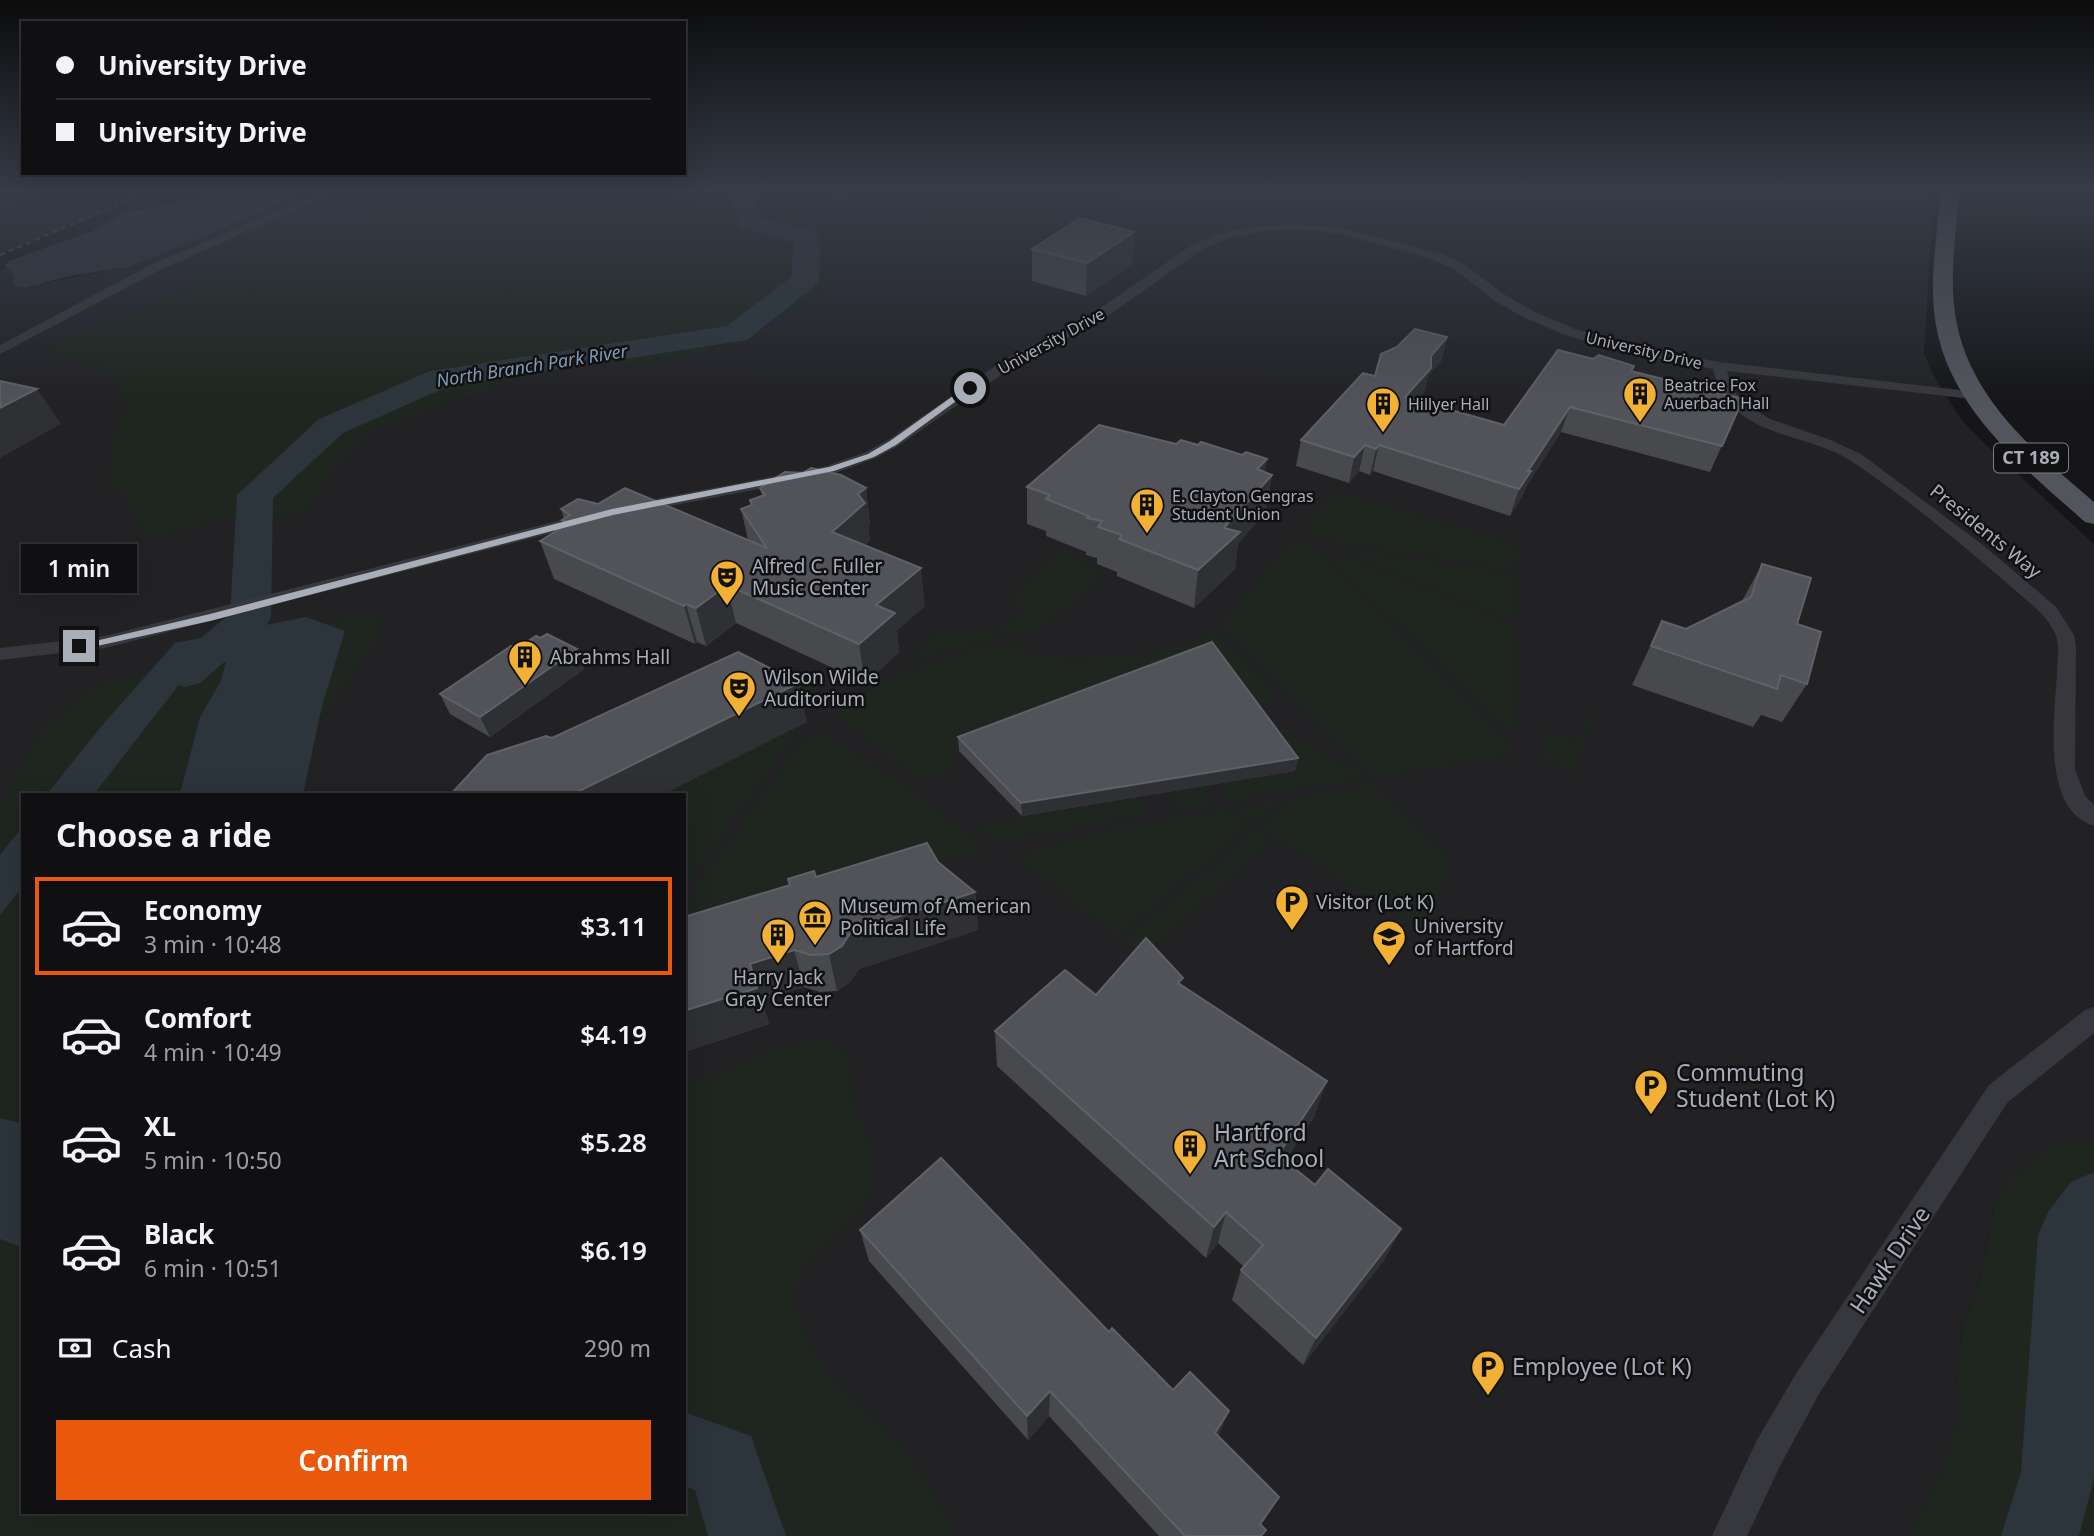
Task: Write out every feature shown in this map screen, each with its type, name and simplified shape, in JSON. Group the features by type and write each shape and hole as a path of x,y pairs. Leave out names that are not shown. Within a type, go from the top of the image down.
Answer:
{"main road":[{"name":"CT 189","path":"1947,261 1944,311 1953,356 1972,395 2028,456 2094,516"}],"street":[{"path":"0,350 171,261"},
{"name":"University Drive","path":"0,654 105,642 607,513 827,471 871,455 893,443 1009,363 1102,314 1178,261"},
{"name":"University Drive","path":"1446,261 1500,298 1554,326 1624,348 1719,366 1972,395"},
{"name":"Presidents Way","path":"1719,366 1726,391 1745,410 1765,422 1823,442 1862,461 1977,549 2050,611 2065,635 2067,646 2063,757 2065,779 2076,800 2094,818"},
{"name":"Hawk Drive","path":"1728,1536 1769,1452 1808,1383 1998,1094 2094,1018"}],"shaded area":[{"path":"9,261 144,261 128,267 70,276 23,288 14,286 13,275 5,265"},
{"name":"University of Hartford","path":"144,261 1930,261 1924,353 1932,373 1961,419 2094,544 2094,1142 2071,1139 1994,1207 1979,1286 1963,1322 1957,1366 1959,1417 1944,1462 1907,1536 0,1536 0,270 7,267 13,275 47,283 128,267"},
{"path":"243,261 842,261 821,294 793,312 743,336 652,367 594,364 544,371 369,432 335,466 307,511 219,521 153,535 143,534 139,521 131,516 127,496 107,482 113,462 111,438 127,406 122,385 96,366 68,361 49,352 82,333 141,309"},
{"path":"1336,491 1511,543 1517,549 1517,567 1491,566 1319,539 1302,530"},
{"path":"1294,539 1314,547 1508,741 1511,754 1375,778 1225,633 1220,625"},
{"path":"1345,549 1512,574 1517,579 1516,618 1510,619 1345,552"},
{"path":"1059,550 1082,558 1084,566 1103,574 1071,605 1046,624 1018,636 1004,637 997,627 1011,621 1025,610 1005,602"},
{"path":"1341,555 1511,625 1517,632 1516,728 1509,730 1332,559"},
{"path":"365,614 377,617 382,624 380,635 316,725 294,793 21,793 21,1514 686,1514 686,1087 775,1048 819,1039 838,1047 851,1062 853,1104 871,1145 872,1192 858,1215 819,1250 802,1272 792,1298 811,1348 827,1371 907,1452 956,1536 0,1536 0,803 39,734 88,690 125,676 179,669 317,625"},
{"path":"306,617 345,631 322,706 303,793 180,793 200,717 221,681 226,662 192,668 95,793 48,793 104,723 175,643"},
{"path":"940,629 969,632 991,629 997,639 910,660"},
{"path":"1210,632 1222,638 1279,693 1257,713 1211,654 949,751 959,767 921,782 837,715 843,704 898,673 971,650 1018,642 1032,655 1039,657 1103,658 1174,647"},
{"path":"807,674 818,680 816,708 810,712 780,696"},
{"path":"1590,716 1596,718 1575,762 1587,768 1584,774 1541,757 1548,740 1538,735 1540,732 1557,738 1579,740"},
{"path":"796,728 799,730 793,733 796,735 686,882 686,793 668,793"},
{"path":"1283,728 1339,765 1349,762 1366,778 1226,801 1219,785 1299,772 1268,731"},
{"path":"826,734 908,787 986,849 686,940 686,900 806,736"},
{"path":"1372,785 1449,859 1440,897 1419,930 1259,827 1294,798"},
{"path":"1206,786 1215,804 1178,810 1171,793"},
{"path":"1140,798 1147,815 996,842 976,826"},
{"path":"1281,800 1254,823 1233,809"},
{"path":"1224,810 1249,826 1117,936 1014,856 1113,827"},
{"path":"21,829 21,889 0,915 0,855"},
{"path":"1255,831 1271,841 1142,956 1123,942"},
{"path":"0,1118 21,1123 21,1247 0,1239"},
{"path":"2071,1139 2094,1142 2094,1536 1907,1536 1944,1462 1959,1417 1957,1366 1963,1322 1979,1286 1994,1208 2012,1177 2053,1145"}],"building":[{"path":"1415,329 1447,337 1431,356 1431,368 1405,397 1504,425 1558,350 1593,359 1599,355 1634,366 1631,371 1743,399 1722,446 1570,407 1519,489 1379,445 1376,449 1365,445 1354,457 1301,440 1363,373 1375,376 1381,354 1397,347"},
{"path":"0,381 37,389 0,408"},
{"path":"1099,425 1176,444 1181,440 1198,445 1201,442 1242,455 1246,452 1267,459 1257,469 1272,475 1224,528 1240,532 1198,570 1119,539 1122,535 1098,527 1102,521 1087,518 1089,516 1046,499 1050,495 1027,487"},
{"path":"811,468 841,475 866,488 858,494 865,503 832,532 921,568 876,605 895,613 859,644 727,585 696,608 686,604 684,606 540,541 569,523 562,520 570,515 561,509 578,499 598,504 625,488 767,548 741,509 752,505 750,500 765,495 760,488 785,472 803,473"},
{"path":"1762,564 1811,578 1797,624 1821,632 1807,684 1781,675 1777,689 1651,646 1662,621 1686,629 1751,597"},
{"path":"547,634 577,649 480,717 440,694 511,646 516,649 536,636 540,638"},
{"path":"1212,642 1298,758 1021,803 958,737"},
{"path":"738,652 799,683 576,793 452,793 487,755 546,736 552,738"},
{"path":"927,843 938,862 975,892 851,932 842,946 829,954 811,955 794,950 750,964 757,988 686,1010 686,916 790,885 788,879 814,871 816,877"},
{"name":"Hartford Art School","path":"1146,938 1183,978 1178,983 1327,1081 1278,1155 1315,1185 1328,1169 1401,1229 1316,1338 1241,1270 1263,1245 1226,1212 1214,1227 995,1031 1065,970 1096,995"},
{"path":"941,1158 1109,1332 1112,1328 1173,1390 1190,1372 1229,1411 1215,1433 1279,1497 1260,1524 1266,1530 1261,1536 1185,1536 1050,1391 1027,1416 860,1230"}],"waterway":[{"name":"North Branch Park River","path":"185,673 250,618 255,495 331,426 441,378 736,334 805,280 806,261"},
{"name":"North Branch Park River","path":"2040,1536 2058,1472 2071,1235 2094,1204"},
{"name":"North Branch Park River","path":"686,1450 725,1462 747,1536"}],"place":[{"name":"Beatrice Fox Auerbach Hall","path":"1640,424"},
{"name":"Hillyer Hall","path":"1383,434"},
{"name":"E. Clayton Gengras Student Union","path":"1147,535"},
{"name":"Alfred C. Fuller Music Center","path":"727,607"},
{"name":"Abrahms Hall","path":"525,687"},
{"name":"Wilson Wilde Auditorium","path":"739,718"},
{"name":"Visitor (Lot K)","path":"1292,932"},
{"name":"Museum of American Political Life","path":"815,947"},
{"name":"Harry Jack Gray Center","path":"778,965"},
{"name":"University of Hartford","path":"1389,967"},
{"name":"Commuting Student (Lot K)","path":"1651,1116"},
{"name":"Hartford Art School","path":"1190,1176"},
{"name":"Employee (Lot K)","path":"1488,1397"}],"route":[{"path":"79,646 210,617 612,512 831,470 871,455 893,443 970,388"}]}
